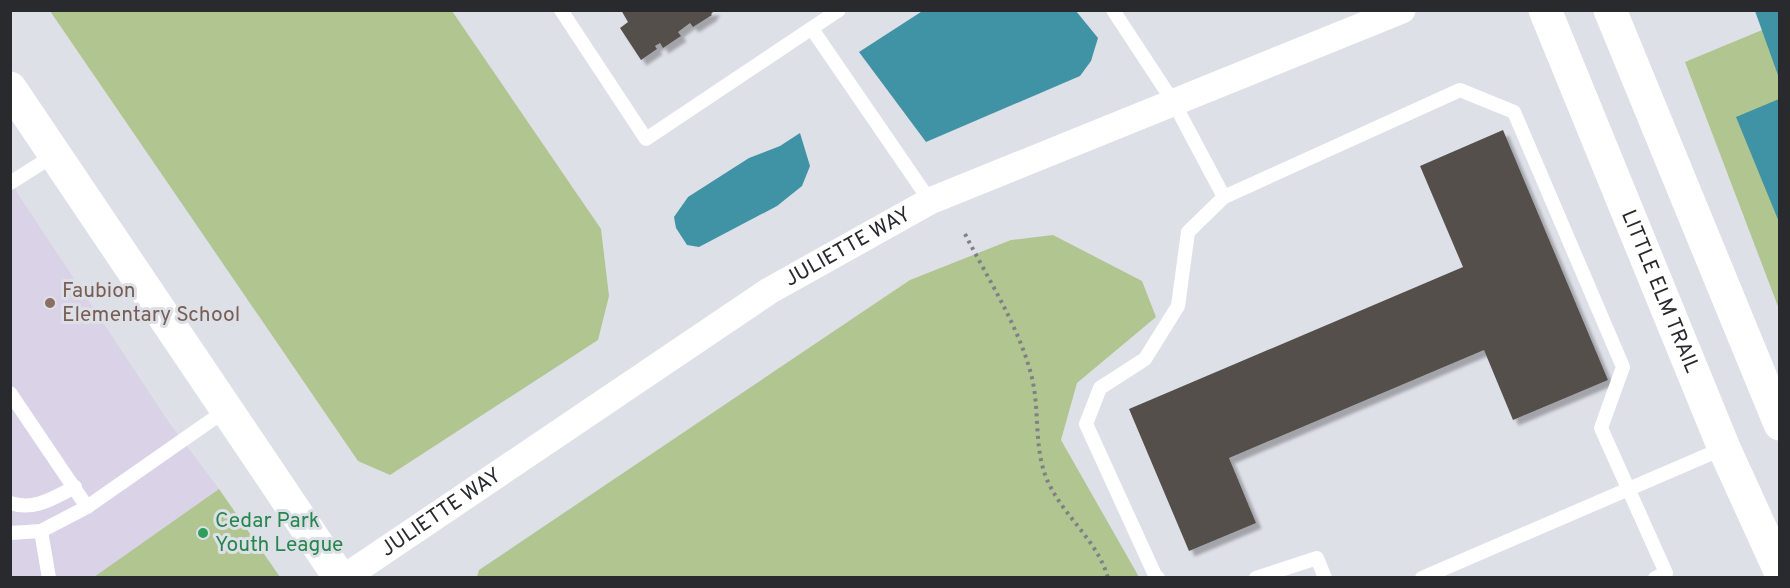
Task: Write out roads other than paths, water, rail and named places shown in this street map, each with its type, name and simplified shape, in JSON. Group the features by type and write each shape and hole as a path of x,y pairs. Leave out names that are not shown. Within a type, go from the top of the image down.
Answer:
{"street":[{"name":"JULIETTE WAY","path":"342,578 770,291 930,201 1402,10"},
{"name":"LITTLE ELM TRAIL","path":"1545,10 1724,448 1779,571"},
{"path":"1610,10 1779,424"},
{"path":"10,88 342,578"}],"lane":[{"path":"561,10 646,139 839,10"},
{"path":"1113,10 1174,102 1224,197"},
{"path":"812,29 930,201"},
{"path":"1158,578 1086,424 1100,388 1145,359 1178,306 1188,232 1224,197 1460,90 1514,112 1623,367 1601,428 1666,573 1655,578"},
{"path":"10,183 56,154"},
{"path":"10,393 87,507"},
{"path":"10,533 41,531 87,507 226,410"},
{"path":"1422,578 1724,448"},
{"path":"10,503 22,507 39,505 75,487"},
{"path":"41,531 49,578"},
{"path":"1256,578 1317,558 1325,578"}],"water":[{"path":"924,10 1076,11 1098,38 1091,61 1080,76 926,142 859,52"},
{"path":"1755,11 1779,11 1779,78"},
{"path":"1779,99 1779,222 1736,117"},
{"path":"800,133 810,166 802,186 777,206 699,247 687,245 676,228 674,217 688,197 749,158 780,146"}],"place":[{"name":"Faubion Elementary School","path":"50,303"},
{"name":"Cedar Park Youth League","path":"203,533"}]}
